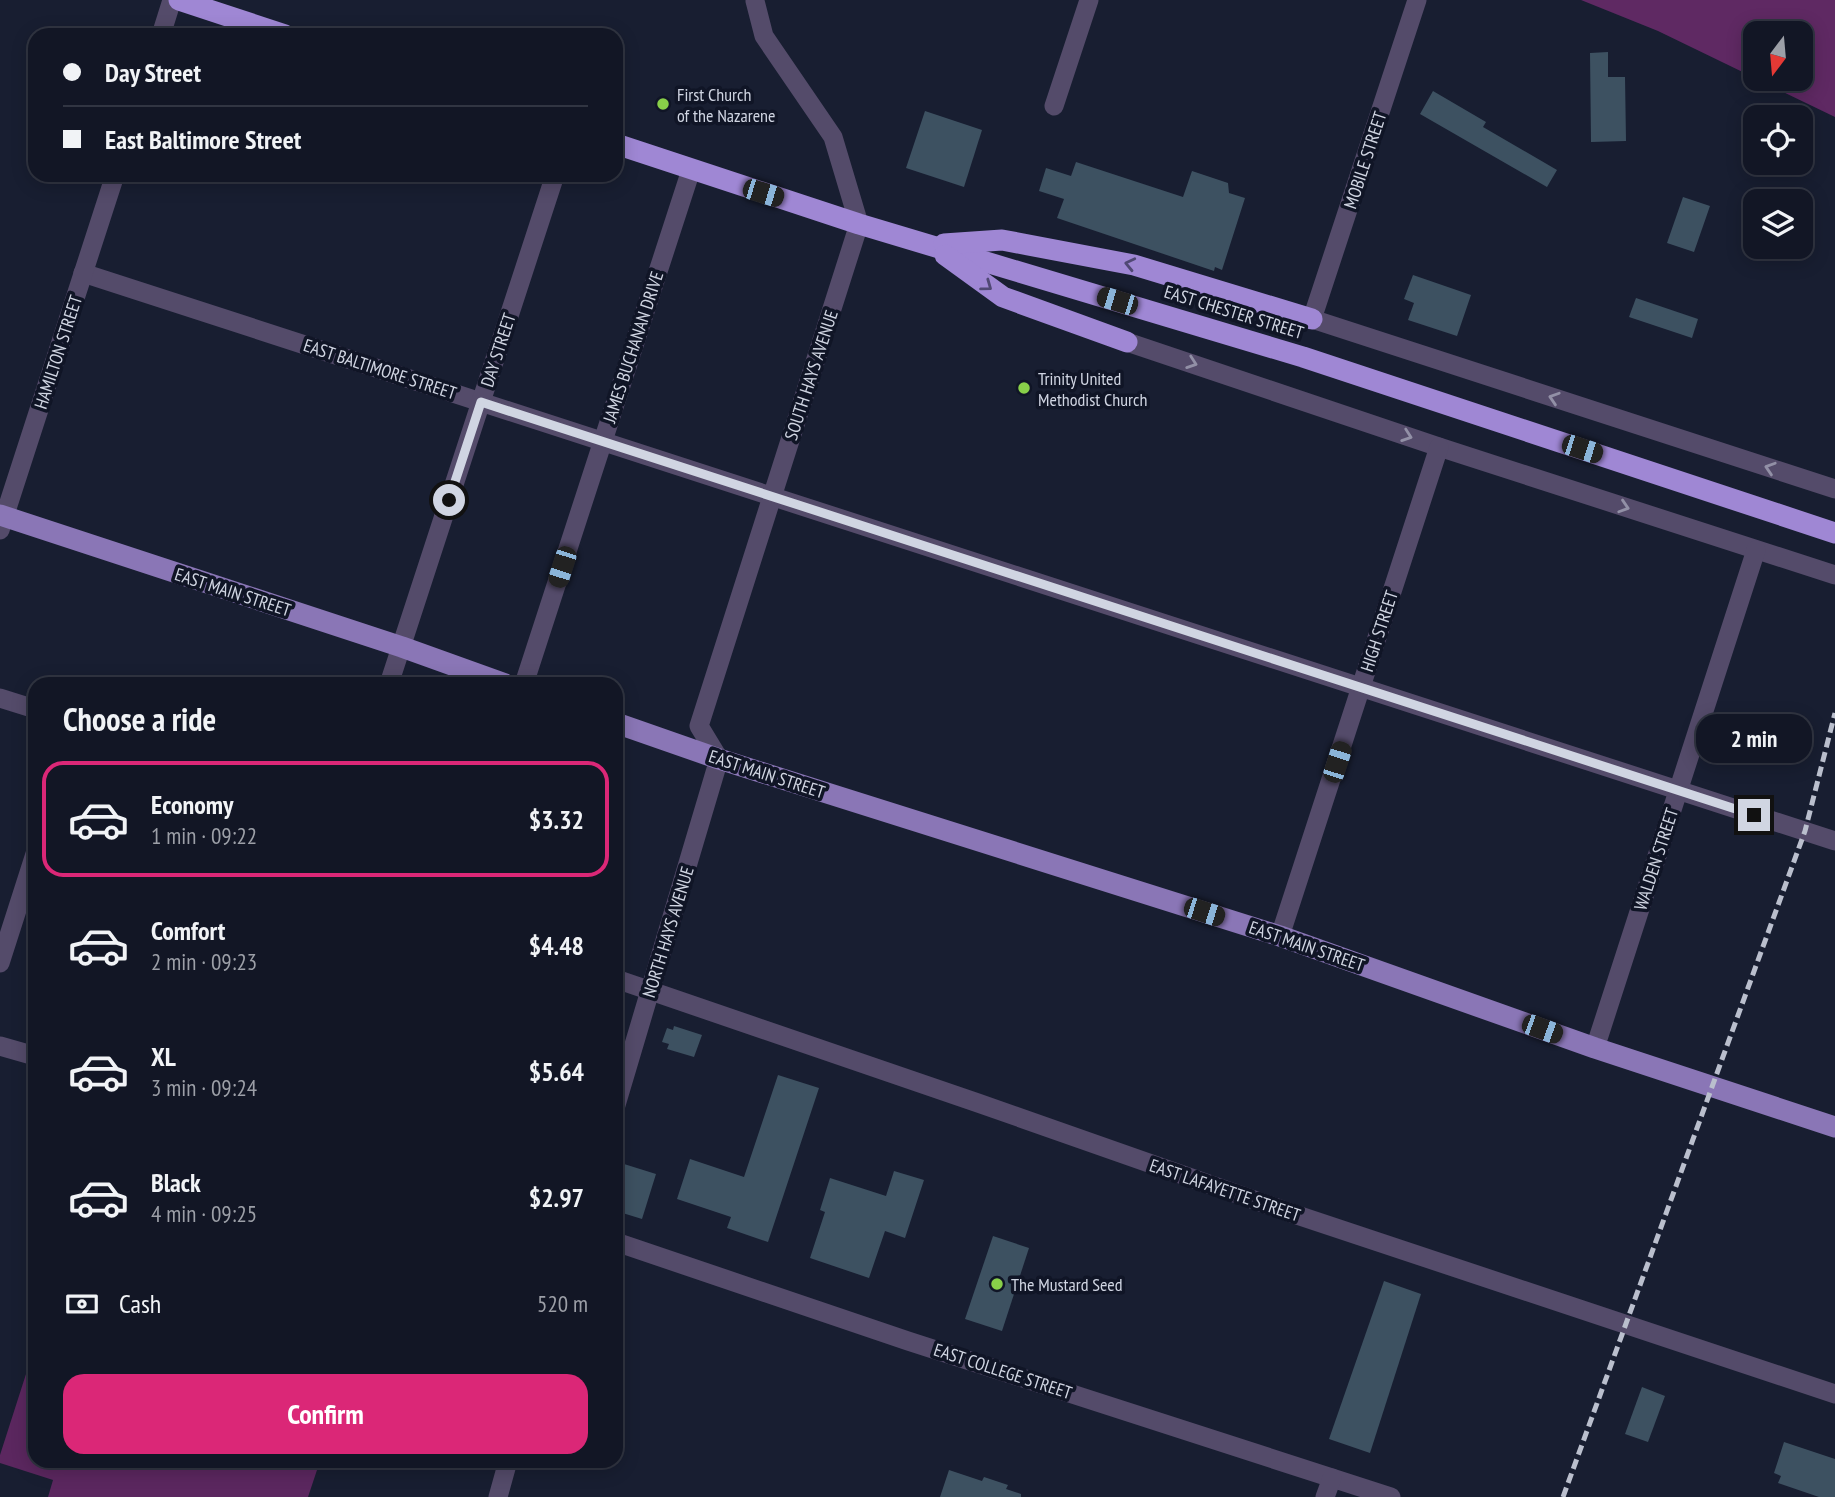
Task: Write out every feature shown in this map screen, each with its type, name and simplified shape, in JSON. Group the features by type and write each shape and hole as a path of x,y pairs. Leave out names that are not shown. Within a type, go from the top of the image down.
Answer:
{"highway":[{"path":"179,0 264,28"},
{"name":"EAST CHESTER STREET","path":"623,146 859,224 1270,347 1835,533"},
{"path":"932,245 1002,240 1134,265 1312,319"},
{"path":"932,245 1003,297 1127,342"}],"main road":[{"name":"EAST MAIN STREET","path":"1,521 402,647 486,677"},
{"name":"EAST MAIN STREET","path":"623,725 719,759 1280,936 1595,1048 1835,1127"}],"street":[{"path":"163,28 172,0"},
{"path":"754,0 764,36 833,137 859,224"},
{"path":"1054,106 1089,0"},
{"name":"MOBILE STREET","path":"1312,319 1417,0"},
{"name":"JAMES BUCHANAN DRIVE","path":"526,677 691,170"},
{"name":"HAMILTON STREET","path":"1,521 113,182"},
{"name":"DAY STREET","path":"392,677 553,182"},
{"name":"SOUTH HAYS AVENUE","path":"719,759 699,726 859,224"},
{"name":"EAST BALTIMORE STREET","path":"83,273 1835,841"},
{"path":"1312,319 1835,489"},
{"path":"1127,342 1439,447 1835,575"},
{"name":"HIGH STREET","path":"1280,936 1439,447"},
{"name":"WALDEN STREET","path":"1595,1048 1756,550"},
{"path":"0,698 28,707"},
{"name":"NORTH HAYS AVENUE","path":"623,1082 719,759"},
{"path":"0,963 28,876"},
{"name":"EAST LAFAYETTE STREET","path":"623,981 1297,1216 1835,1394"},
{"path":"0,1046 28,1054"},
{"name":"EAST COLLEGE STREET","path":"623,1244 1391,1497"},
{"path":"498,1497 506,1468"},
{"path":"1325,1497 1332,1478"}],"shaded area":[{"path":"1581,0 1835,0 1835,117 1781,91 1813,91 1813,21 1743,21 1743,72 1658,31"},
{"path":"28,1368 28,1468 318,1468 308,1497 48,1497 53,1480 0,1463 0,1455"}],"building":[{"path":"1608,52 1608,77 1625,77 1626,141 1591,142 1590,53"},
{"path":"1433,91 1486,122 1483,127 1557,170 1547,187 1420,114"},
{"path":"925,111 982,130 964,187 906,168"},
{"path":"1076,162 1183,197 1192,171 1228,183 1229,193 1245,198 1222,270 1215,267 1214,271 1057,218 1064,199 1039,191 1046,168 1071,176"},
{"path":"1683,197 1710,206 1694,252 1667,243"},
{"path":"1413,275 1471,295 1457,336 1408,320 1414,303 1404,299"},
{"path":"1636,298 1698,319 1692,338 1629,317"},
{"path":"674,1026 702,1035 694,1057 667,1049 669,1044 662,1042 667,1028 673,1030"},
{"path":"778,1075 819,1088 768,1242 727,1228 731,1217 677,1199 690,1159 744,1177"},
{"path":"624,1164 656,1174 642,1219 623,1213"},
{"path":"894,1171 924,1180 905,1238 885,1231 869,1278 810,1258 825,1212 820,1210 830,1178 886,1196"},
{"name":"The Mustard Seed","path":"993,1236 1029,1248 1002,1331 965,1319"},
{"path":"1384,1281 1421,1294 1370,1453 1329,1439"},
{"path":"1642,1387 1665,1396 1648,1442 1625,1434"},
{"path":"1784,1442 1835,1459 1835,1497 1819,1497 1778,1483 1781,1476 1774,1473"},
{"path":"949,1470 982,1481 984,1477 1008,1485 1006,1489 1021,1494 1021,1497 940,1497"}],"railway":[{"path":"1563,1497 1805,831 1835,713"}],"place":[{"name":"First Church of the Nazarene","path":"663,104"},
{"name":"Trinity United Methodist Church","path":"1024,388"},
{"name":"The Mustard Seed","path":"997,1284"}],"route":[{"path":"449,500 481,402 1754,815"}]}
